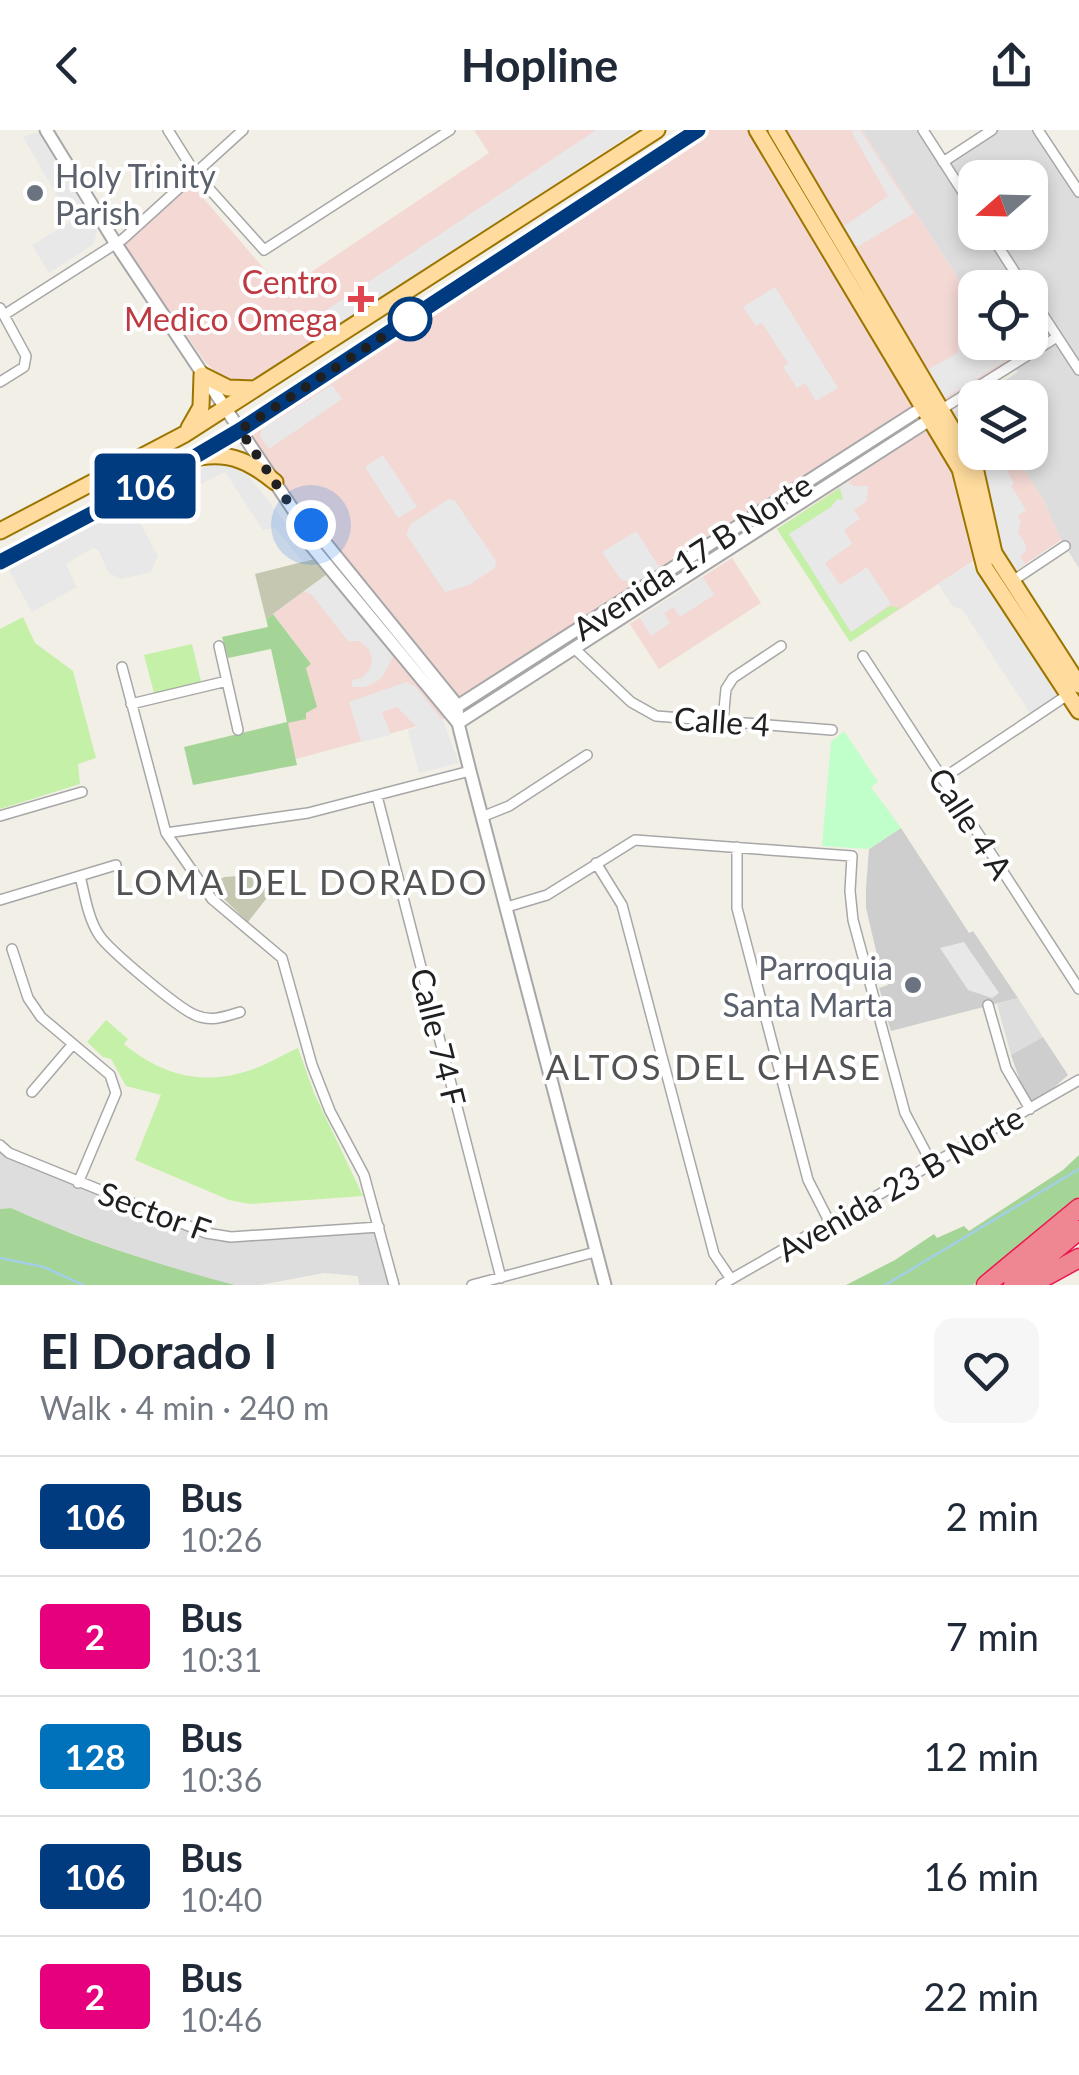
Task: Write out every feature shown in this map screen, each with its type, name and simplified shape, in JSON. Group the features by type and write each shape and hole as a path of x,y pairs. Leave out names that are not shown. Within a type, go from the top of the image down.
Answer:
{"highway":[{"path":"986,1285 1079,1208"},
{"path":"1013,1285 1079,1230"},
{"path":"1030,1285 1079,1258"}],"main road":[{"path":"0,531 184,434 657,130"},
{"path":"0,562 240,430 698,130"},
{"path":"757,130 865,296"},
{"path":"776,130 960,469 985,568 1075,689"},
{"path":"184,434 201,406 202,375 228,388 258,388"},
{"path":"930,413 972,463 994,553 1075,689 1079,712"},
{"path":"192,458 217,454 234,458 249,463 275,482"}],"street":[{"path":"46,130 116,244 296,514 311,525 452,710 484,816 606,1285"},
{"path":"168,130 195,174 264,250 450,130"},
{"path":"0,382 24,367 26,356 2,311 116,244 243,130"},
{"path":"923,130 958,185"},
{"path":"943,162 992,130"},
{"path":"1038,130 1079,192"},
{"path":"1048,323 1079,370"},
{"name":"Avenida 17 B Norte","path":"452,710 1057,337"},
{"name":"Avenida 17 B Norte","path":"458,723 930,413"},
{"path":"1011,582 1065,546"},
{"path":"219,646 238,730"},
{"path":"724,720 726,688 733,678 782,646"},
{"name":"Calle 4","path":"575,649 630,702 656,716 832,730"},
{"name":"Calle 4 A","path":"863,656 1079,989"},
{"path":"122,667 166,833 212,898 282,958 312,1065 330,1112 364,1175 394,1285"},
{"path":"132,704 227,682"},
{"path":"942,778 1075,689"},
{"path":"484,816 509,806 587,755"},
{"path":"166,833 308,813 470,771"},
{"path":"0,816 82,792"},
{"name":"Calle 74 F","path":"378,796 501,1278"},
{"path":"507,908 547,895 635,840 852,856 852,920 905,1113 932,1164"},
{"path":"737,847 737,908 808,1180 830,1223"},
{"path":"596,863 622,905 714,1254 726,1282"},
{"path":"0,900 116,865"},
{"path":"80,876 100,938 144,976 193,1014 214,1020 240,1012"},
{"path":"12,948 28,998 42,1017 110,1075 116,1093 78,1182"},
{"path":"988,1006 1006,1068 1030,1109"},
{"path":"32,1092 73,1044"},
{"name":"Avenida 23 B Norte","path":"726,1282 1079,1080"},
{"name":"Sector F","path":"0,1145 4,1154 206,1233 231,1237 379,1227"},
{"path":"472,1285 595,1252"}],"shaded area":[{"path":"474,130 636,130 326,337 246,384 224,380 206,363 125,249 126,242 192,185 283,291 489,153"},
{"path":"596,130 636,130 337,330 316,317"},
{"path":"698,130 757,130 922,408 457,705 311,525 240,430"},
{"path":"784,130 862,130 958,278 958,360 1011,360 1014,365 990,380 958,380 958,399 939,411"},
{"path":"860,130 914,213 857,247 844,226 888,196 851,131"},
{"path":"862,130 923,130 944,162 992,130 1038,130 1079,192 1079,568 1025,470 1048,470 1048,380 1006,380 1018,372 1011,360 1048,360 1048,270 958,270 958,278"},
{"path":"38,132 97,230 94,244 49,273 32,245 72,221 23,137"},
{"path":"775,287 838,388 816,401 805,383 797,388 783,367 788,363 762,323 756,326 743,307"},
{"path":"958,353 958,360 1007,360 974,380 958,380 958,390 942,400 925,371"},
{"path":"332,385 342,399 269,449 260,436 262,429"},
{"path":"958,411 958,433 951,415"},
{"path":"958,411 958,434 951,415"},
{"path":"926,430 949,465 973,561 850,642 777,529"},
{"path":"383,455 417,507 398,518 365,467"},
{"path":"221,462 244,470 314,559 303,562 275,528 263,530 225,472 169,500 139,521 158,556 151,572 121,579 109,573 98,550 93,548 66,564 77,587 32,612 8,569"},
{"path":"971,470 1007,470 1014,484 1011,486 1026,510 1018,516 1018,532 1026,545 1020,556 1025,564 1012,573 1002,557"},
{"path":"972,470 1025,470 1061,540 1012,573"},
{"path":"848,482 868,486 867,501 854,510 860,519 844,530 852,544 825,563 840,585 867,567 891,604 851,632 789,534 837,499 843,500 840,488"},
{"path":"449,499 455,501 496,561 495,568 469,585 445,592 406,534 412,523"},
{"path":"636,531 660,568 637,583 621,580 602,552"},
{"path":"732,558 761,603 659,669 630,624"},
{"path":"314,559 326,575 266,619 255,574"},
{"path":"971,563 1057,695 1030,713 962,609 953,607 938,584"},
{"path":"332,571 451,717 296,759 287,722 316,707 306,668 311,664 273,614"},
{"path":"326,575 393,657 381,679 365,687 352,687 352,680 362,678 370,669 372,658 368,648 359,641 348,641 312,595 304,591"},
{"path":"703,577 714,595 680,617 673,607 664,613 670,623 651,636 640,618"},
{"path":"406,682 415,686 443,721 459,763 419,773 408,730 417,727 397,707 382,712 391,735 361,742 349,702"},
{"path":"901,828 969,933 973,931 1018,998 891,1031 887,1019 893,1009 891,998 883,1000 879,988 888,985 880,968 866,908 866,888 869,849"},
{"path":"252,875 270,894 248,922 207,883"},
{"path":"964,942 999,993 992,998 968,990 940,948"},
{"path":"1018,998 1043,1037 1011,1055 997,1004"},
{"path":"1043,1037 1068,1075 1030,1109 1011,1055"},
{"path":"0,1145 206,1233 231,1237 379,1227 394,1285 359,1285 358,1276 324,1273 260,1285 235,1285 164,1267 11,1208 0,1209"}],"green space":[{"path":"840,488 843,500 790,534 851,632 890,606 900,608 850,642 777,529"},
{"path":"273,614 311,664 306,668 317,707 306,713 306,719 288,723 297,765 193,785 184,747 287,722 271,649 228,658 222,637 268,627 266,619"},
{"path":"23,617 35,643 73,671 96,758 78,764 80,784 0,809 0,629"},
{"path":"192,644 201,682 154,693 144,655"},
{"path":"844,731 878,782 871,787 901,828 869,849 822,846 831,742"},
{"path":"106,1020 128,1039 124,1044 139,1055 187,1076 238,1074 298,1048 314,1093 363,1196 250,1204 229,1200 135,1160 161,1095 126,1086 111,1059 87,1042"},
{"path":"1079,1155 1079,1197 973,1285 846,1285 934,1234 937,1238 964,1226 969,1231 1063,1170"},
{"path":"11,1208 121,1251 235,1285 0,1285 0,1209"}],"waterway":[{"path":"885,1285 1079,1169"},
{"path":"0,1258 44,1267 83,1285"}],"bus line":[{"name":"106","path":"0,562 150,483 240,430 698,130"}],"place":[{"name":"Holy Trinity Parish","path":"35,193"},
{"name":"Centro Medico Omega","path":"361,299"},
{"name":"Parroquia Santa Marta","path":"913,985"}],"district":[{"name":"LOMA DEL DORADO","path":"302,881"},
{"name":"ALTOS DEL CHASE","path":"714,1066"}],"route":[{"path":"311,525 296,514 240,430 410,319"}]}
